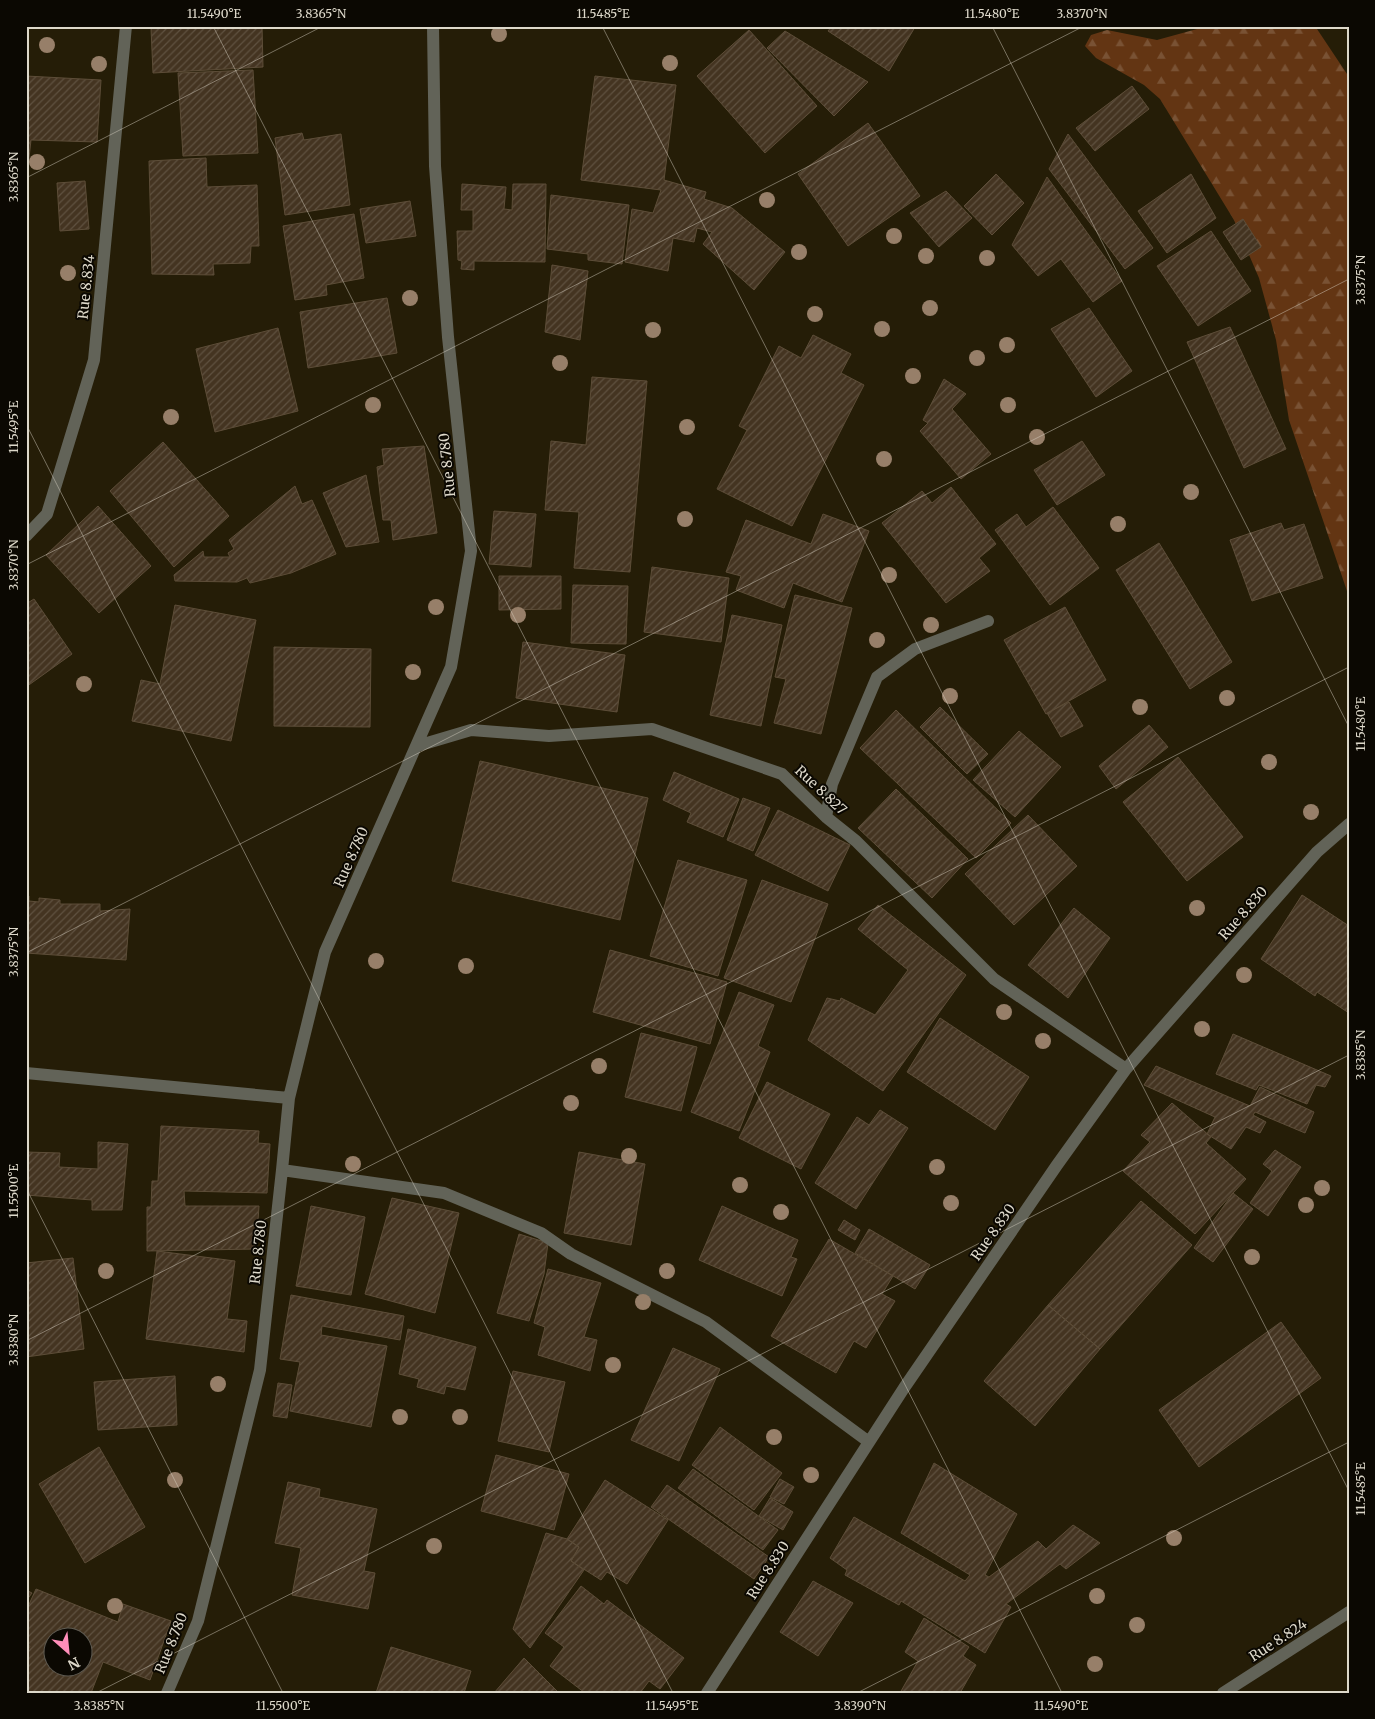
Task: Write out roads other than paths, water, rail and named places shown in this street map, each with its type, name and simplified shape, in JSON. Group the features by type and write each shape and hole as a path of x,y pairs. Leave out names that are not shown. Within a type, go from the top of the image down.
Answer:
{"street":[{"name":"Rue 8.834","path":"26,536 47,514 94,360 126,26"},
{"name":"Rue 8.780","path":"167,1693 198,1621 260,1370 289,1098 326,952 451,667 471,551 448,337 435,166 433,26"},
{"path":"826,817 832,784 877,677 915,649 988,621"},
{"name":"Rue 8.827","path":"417,746 471,730 549,736 652,729 782,774 826,817 856,841 994,979 1126,1069"},
{"name":"Rue 8.830","path":"707,1693 904,1388 1126,1069 1316,852 1349,824"},
{"path":"26,1073 289,1098"},
{"path":"282,1170 444,1193 541,1233 571,1254 706,1322 869,1442"},
{"name":"Rue 8.824","path":"1223,1693 1349,1612"}]}
